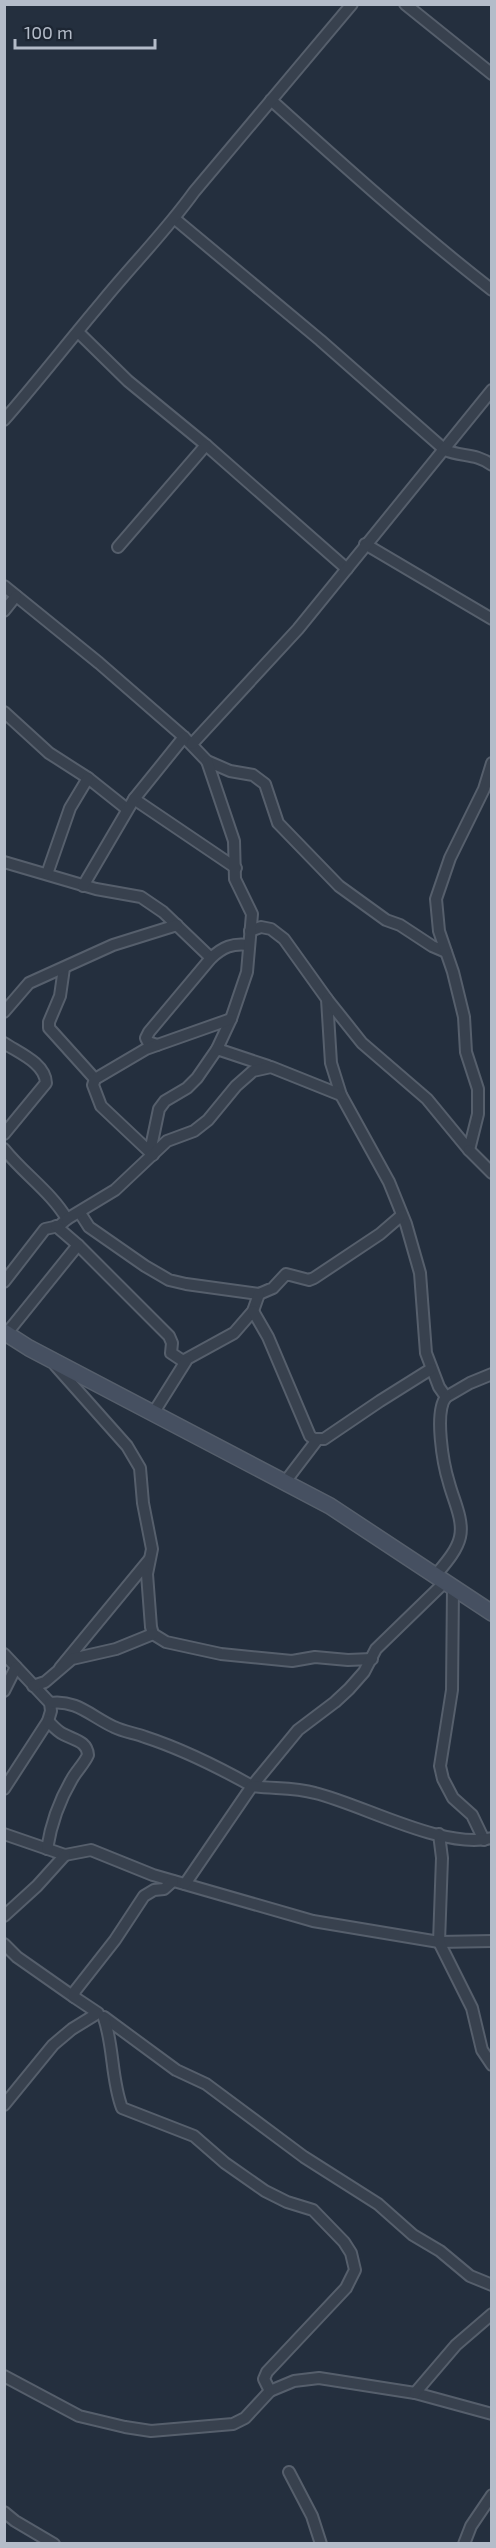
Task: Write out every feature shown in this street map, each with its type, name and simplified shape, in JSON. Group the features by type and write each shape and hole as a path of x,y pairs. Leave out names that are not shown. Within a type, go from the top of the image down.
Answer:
{"street":[{"path":"4,420 102,301 175,219 194,192 352,4"},
{"path":"405,4 492,74"},
{"path":"271,100 328,148 371,190 492,290"},
{"path":"175,219 320,340 445,450 454,454 472,454 492,465"},
{"path":"78,332 128,381 206,445 347,569"},
{"path":"83,886 134,799 188,740 298,629 492,390"},
{"path":"118,547 206,445"},
{"path":"365,544 492,619"},
{"path":"4,586 99,663 188,740 207,761 234,841 235,879 252,914 247,972 231,1019 217,1049 197,1078 187,1088 161,1104 152,1154"},
{"path":"4,611 16,597"},
{"path":"4,711 49,753 88,778 127,809"},
{"path":"207,761 230,771 253,775 265,784 278,823 334,882 386,920 400,925 432,946 446,952"},
{"path":"469,1150 478,1114 478,1089 466,1053 464,1017 439,932 436,899 450,858 484,789 492,763"},
{"path":"47,874 70,808 88,778"},
{"path":"134,799 236,868"},
{"path":"4,862 83,886 141,897 177,925 211,958"},
{"path":"4,1012 29,983 113,945 177,925"},
{"path":"250,931 261,927 271,929 284,939 362,1043 427,1099 469,1150 492,1173"},
{"path":"158,1045 147,1042 149,1032 173,1000 211,958 222,948 239,944 249,945"},
{"path":"64,968 60,996 49,1022 49,1028 95,1078"},
{"path":"327,999 331,1063 341,1095 384,1173 402,1215 420,1273 426,1353 431,1370 446,1397"},
{"path":"152,1154 101,1107 93,1085 95,1078 146,1049 231,1019"},
{"path":"4,1043 40,1067 46,1075 46,1083 4,1134"},
{"path":"217,1049 271,1067 341,1095"},
{"path":"4,1282 45,1229 56,1226 80,1213 115,1190 167,1141 194,1131 208,1120 236,1086 253,1071 271,1067"},
{"path":"4,1149 29,1178 60,1208 67,1219"},
{"path":"80,1213 89,1227 169,1280 259,1294 273,1288 286,1274 309,1280 314,1278 380,1234 402,1215"},
{"path":"56,1226 169,1336 172,1343 170,1351 186,1361"},
{"path":"78,1245 6,1332 49,1358 330,1506 492,1613"},
{"path":"154,1412 186,1361 234,1333 253,1311 259,1294"},
{"path":"253,1311 268,1337 310,1436 317,1440 324,1439 431,1370"},
{"path":"49,1358 127,1446 140,1468 152,1557 147,1574 153,1634 158,1639 180,1646 269,1660 372,1659"},
{"path":"488,1839 472,1815 453,1798 440,1766 452,1690 444,1582 451,1555 461,1535 461,1524 448,1481 440,1426 441,1411 446,1397 492,1374"},
{"path":"285,1482 317,1440"},
{"path":"60,1668 152,1557"},
{"path":"184,1884 252,1785 298,1730 342,1695 364,1672 376,1648 444,1582"},
{"path":"33,1686 45,1682 72,1659 116,1649 153,1634"},
{"path":"4,1654 50,1703 51,1711 48,1721 4,1789"},
{"path":"4,1691 16,1667"},
{"path":"50,1703 65,1702 77,1705 113,1727 170,1747 252,1785 313,1792 439,1834 465,1839 488,1839"},
{"path":"47,1849 50,1827 56,1810 88,1755 82,1743 61,1733 48,1721"},
{"path":"4,1834 64,1855 91,1850 153,1875 313,1921 439,1942 492,1941"},
{"path":"439,1834 442,1858 439,1942 472,2008 482,2050 492,2065"},
{"path":"4,1916 37,1886 64,1855"},
{"path":"74,1997 78,1985 115,1940 140,1900 148,1892 164,1889 173,1881"},
{"path":"4,1944 17,1957 176,2070 206,2084 304,2157 378,2204 412,2235 440,2251 470,2276 492,2285"},
{"path":"4,2105 53,2045 101,2015"},
{"path":"101,2015 110,2037 117,2091 122,2108 194,2136 225,2163 265,2191 313,2210 344,2242 351,2253 355,2270 353,2277 308,2331 279,2357 267,2372 264,2379 270,2391"},
{"path":"415,2393 456,2345 492,2314"},
{"path":"4,2376 79,2416 151,2431 233,2424 245,2418 270,2391 294,2380 319,2378 415,2393 492,2414"},
{"path":"290,2472 312,2516 321,2544"},
{"path":"464,2544 471,2526 492,2495"},
{"path":"4,2512 54,2544"}]}
